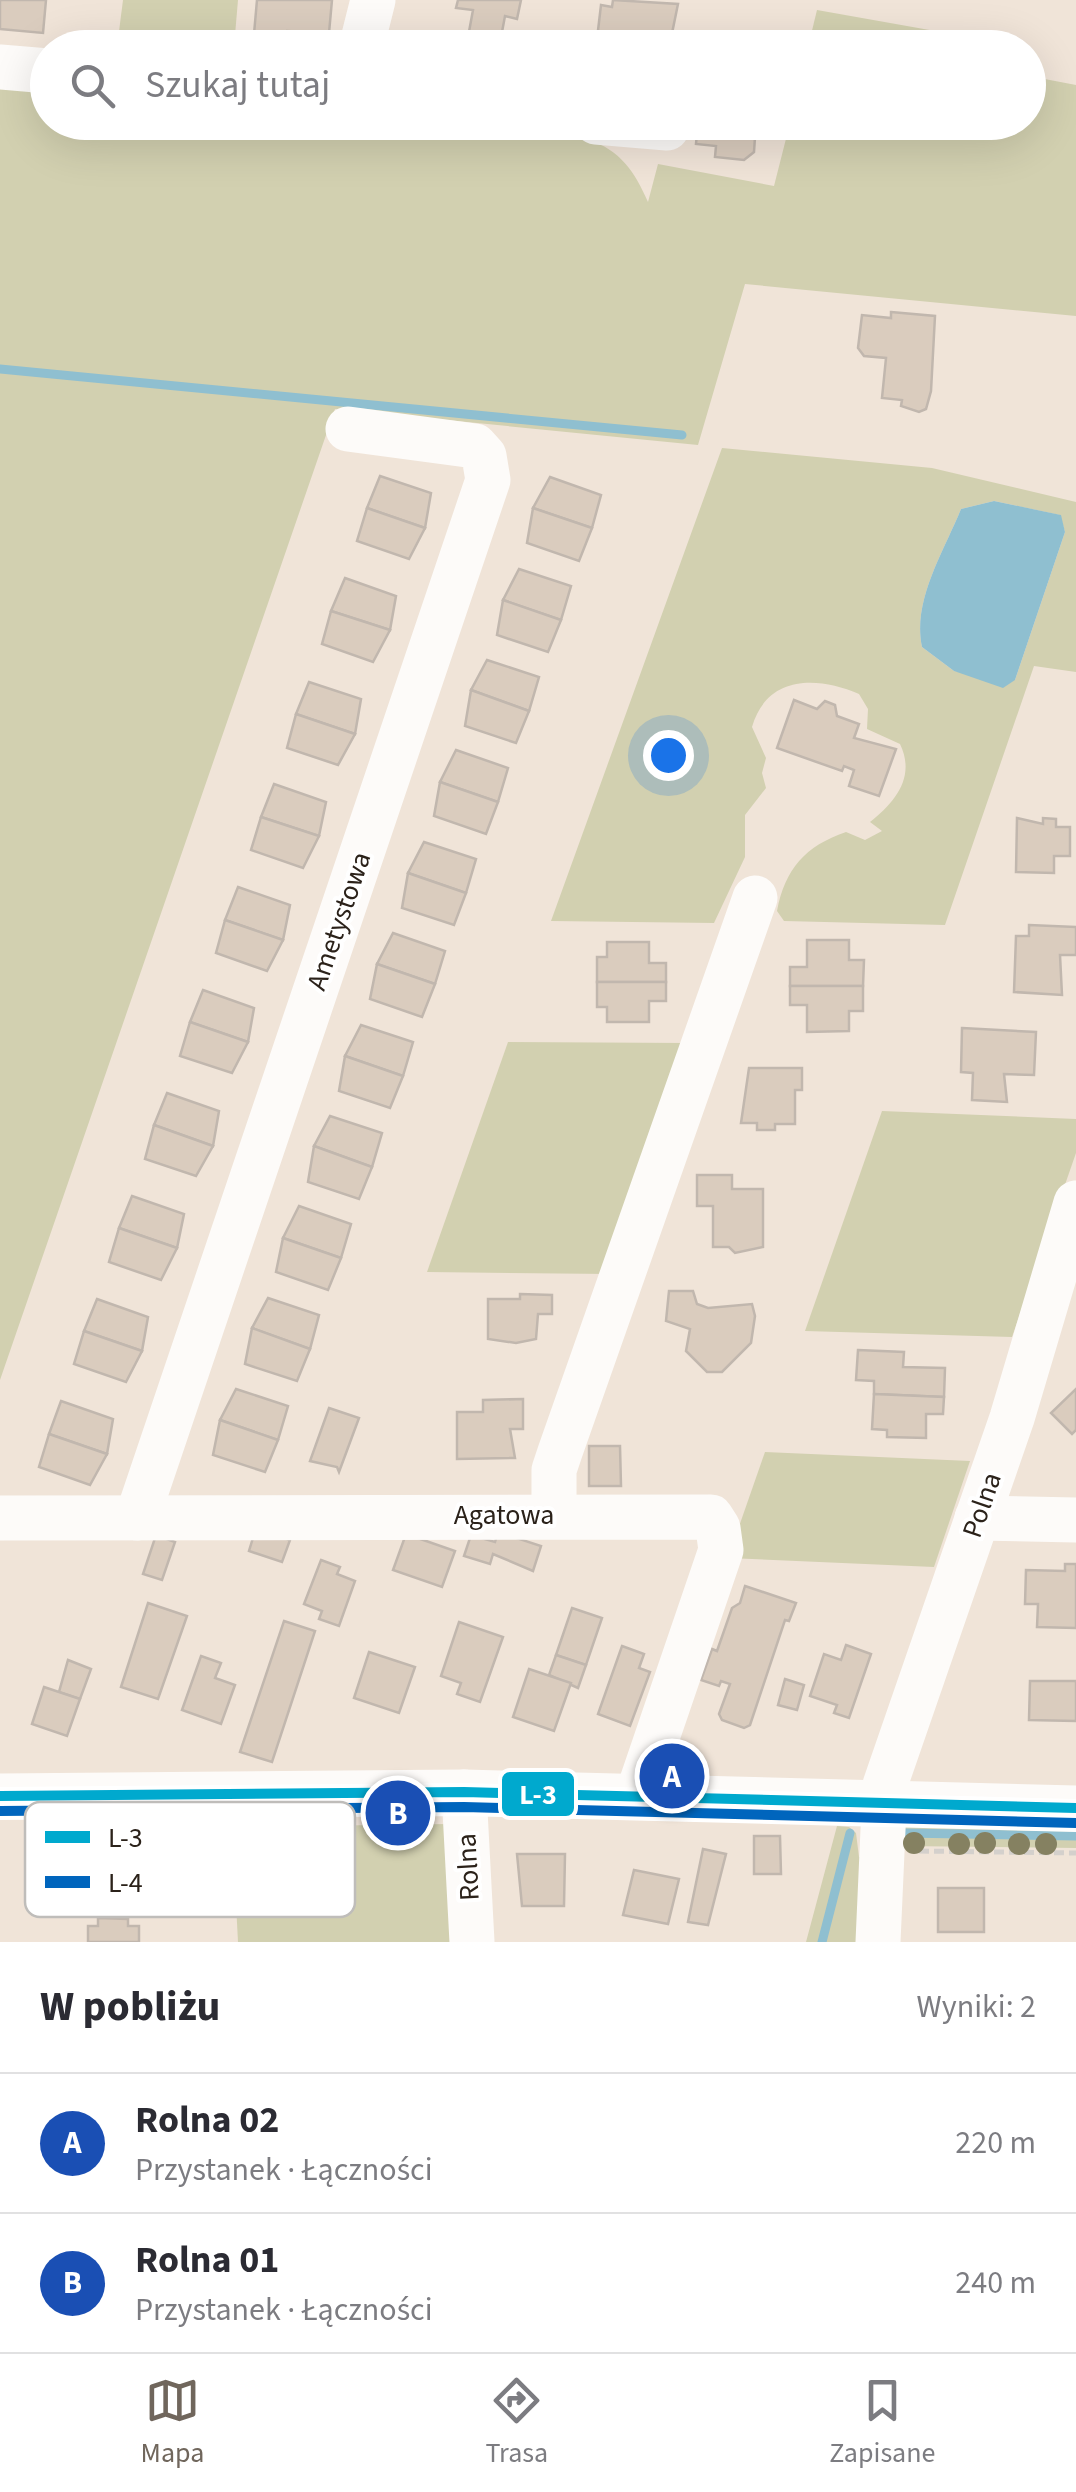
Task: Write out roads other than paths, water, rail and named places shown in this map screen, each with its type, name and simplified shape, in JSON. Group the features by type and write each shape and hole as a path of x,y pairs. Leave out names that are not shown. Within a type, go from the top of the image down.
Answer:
{"street":[{"path":"366,30 373,0"},
{"path":"0,67 30,70"},
{"name":"Ametystowa","path":"137,1518 488,480 484,456 475,446 348,429"},
{"path":"554,1515 560,1452 755,898"},
{"name":"Polna","path":"878,1942 882,1804 1076,1203"},
{"name":"Agatowa","path":"0,1518 696,1514 711,1517 721,1538 721,1550 637,1796"},
{"path":"977,1518 1076,1520"},
{"path":"0,1796 464,1792 1076,1808"},
{"name":"Rolna","path":"464,1792 472,1942"}],"water":[{"path":"994,501 1061,515 1065,532 1015,680 1003,688 954,671 922,647 920,630 931,576 961,509"}],"waterway":[{"path":"0,369 682,435"},
{"path":"822,1942 850,1833"},
{"path":"905,1833 1076,1836"}],"place":[{"name":"Rolna 02","path":"672,1776"},
{"name":"Rolna 01","path":"398,1813"}]}
